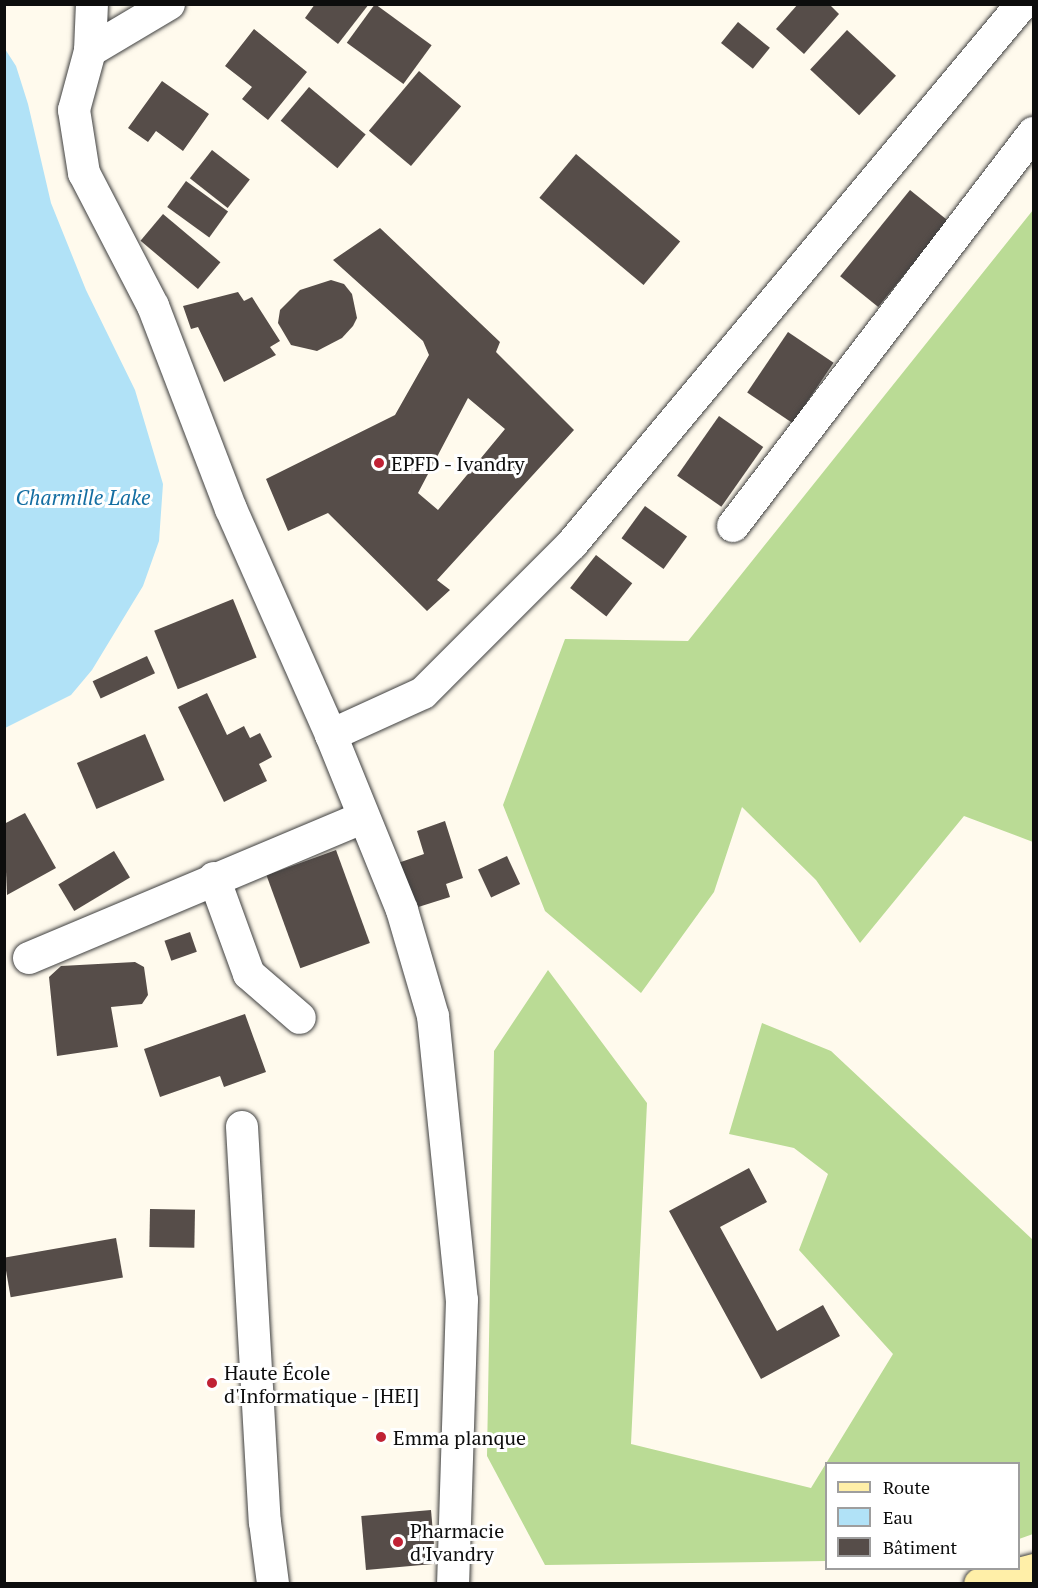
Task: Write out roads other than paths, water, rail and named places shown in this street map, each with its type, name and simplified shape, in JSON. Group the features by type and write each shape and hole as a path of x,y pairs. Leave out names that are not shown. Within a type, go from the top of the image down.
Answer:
{"main road":[{"path":"980,1584 1034,1570"}],"street":[{"path":"92,4 90,51 74,110 84,173 153,306 231,509 331,735 402,910 433,1016 462,1300 453,1584"},
{"path":"90,51 169,4"},
{"path":"331,735 423,693 572,544 1022,4"},
{"path":"733,526 1034,133"},
{"path":"29,958 214,878 364,817"},
{"path":"214,878 249,974 300,1018"},
{"path":"242,1126 265,1522 273,1584"}],"water":[{"name":"Charmille Lake","path":"5,49 16,66 28,104 51,203 86,290 135,390 163,484 159,541 143,586 92,670 71,695 5,728"}],"place":[{"name":"EPFD - Ivandry","path":"379,463"},
{"name":"Haute École d'Informatique - [HEI]","path":"212,1383"},
{"name":"Emma planque","path":"381,1437"},
{"name":"Pharmacie d'Ivandry","path":"398,1542"}]}
